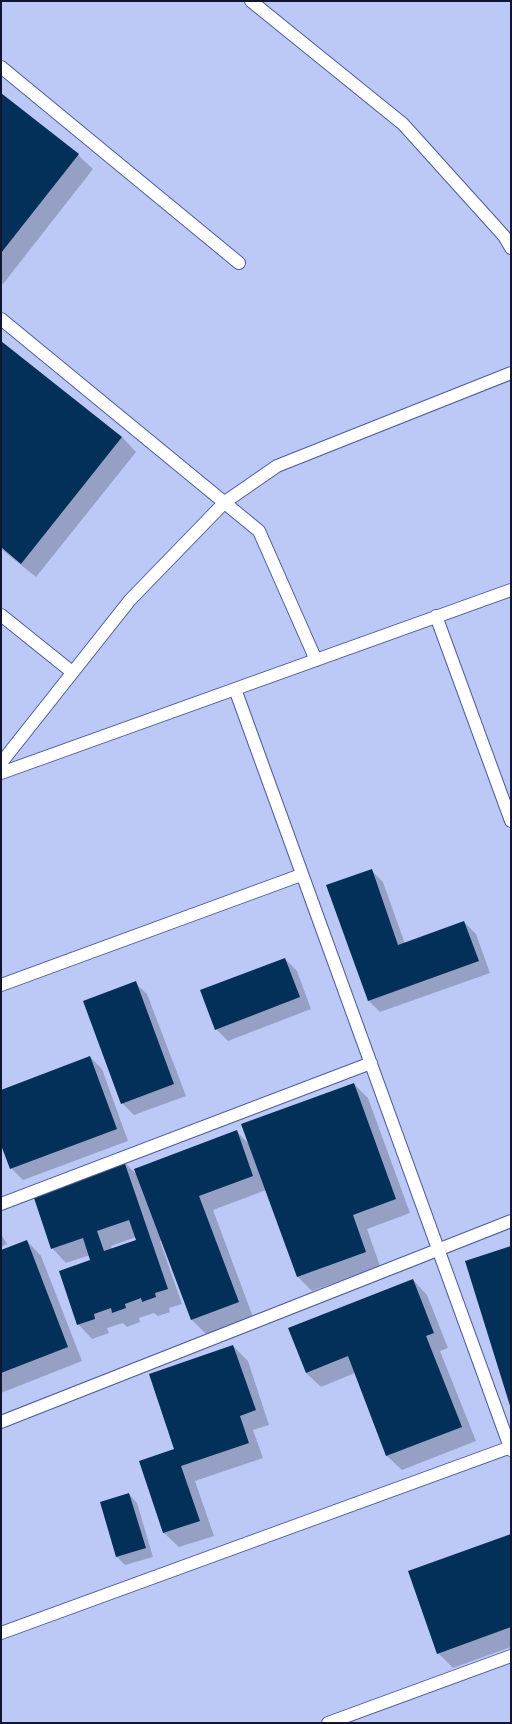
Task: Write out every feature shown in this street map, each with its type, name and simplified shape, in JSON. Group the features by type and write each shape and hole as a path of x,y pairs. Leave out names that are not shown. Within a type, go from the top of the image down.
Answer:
{"lane":[{"path":"251,1 403,124 504,236 511,248"},
{"path":"1,67 239,263"},
{"path":"1,319 259,531 316,660"},
{"path":"1,763 130,600 225,502 277,466 511,373"},
{"path":"1,773 511,590"},
{"path":"1,615 72,672"},
{"path":"436,616 511,821"},
{"path":"1,1633 511,1448 439,1248 301,875 235,688"},
{"path":"1,985 301,875"},
{"path":"1,1204 371,1063"},
{"path":"1,1422 439,1248 511,1221"},
{"path":"328,1723 511,1656"}],"building":[{"path":"1,93 79,154 1,253"},
{"path":"1,341 122,437 21,564 1,547"},
{"path":"372,869 398,945 464,921 479,961 368,1001 326,885"},
{"path":"285,958 300,997 215,1030 200,990"},
{"path":"136,981 174,1084 121,1104 83,1001"},
{"path":"90,1056 117,1129 10,1169 1,1145 1,1090"},
{"path":"354,1083 396,1199 353,1215 366,1252 297,1277 241,1124"},
{"path":"237,1130 253,1176 199,1196 239,1302 191,1320 134,1169"},
{"path":"124,1161 168,1289 155,1293 156,1297 142,1302 141,1298 125,1304 126,1308 112,1313 111,1308 94,1314 95,1319 77,1325 59,1271 90,1260 83,1238 51,1249 32,1192","holes":["129,1220 136,1240 104,1251 97,1231"]},
{"path":"27,1240 68,1347 1,1373 1,1250"},
{"path":"511,1246 511,1409 465,1261"},
{"path":"413,1279 434,1333 426,1336 462,1427 386,1456 348,1356 306,1373 288,1328"},
{"path":"233,1345 256,1410 240,1416 249,1443 181,1466 200,1521 163,1533 139,1461 174,1449 149,1374"},
{"path":"129,1493 146,1548 116,1557 100,1502"},
{"path":"511,1534 511,1627 437,1654 408,1571"}]}
